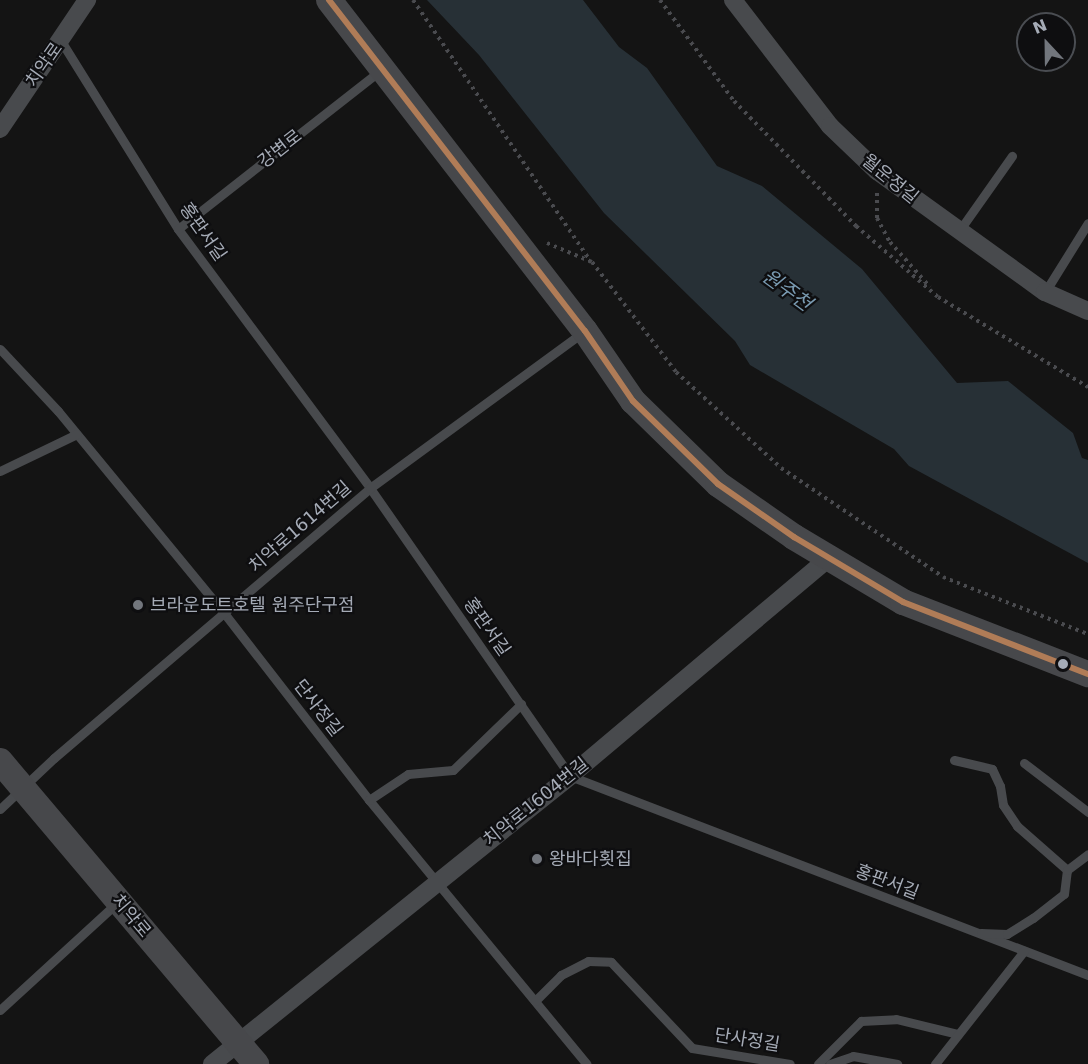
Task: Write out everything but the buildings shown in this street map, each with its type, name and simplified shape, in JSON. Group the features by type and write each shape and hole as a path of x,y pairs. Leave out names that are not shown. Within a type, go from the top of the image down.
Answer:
{"street":[{"name":"치악로","path":"0,129 87,0"},
{"path":"329,0 585,331 633,401 718,484 903,602 1088,674"},
{"name":"월운정길","path":"734,0 830,126 877,171 1045,292 1088,311"},
{"name":"치악로1604번길","path":"238,1042 570,776 830,557"},
{"name":"치악로","path":"0,761 256,1064"},
{"path":"212,1064 238,1042"}],"lane":[{"name":"홍판서길","path":"61,41 178,229 370,488 570,776 970,932 1088,975"},
{"name":"강변로","path":"178,229 382,69"},
{"path":"959,231 1012,156"},
{"path":"1045,292 1088,223"},
{"name":"치악로1614번길","path":"23,789 54,758 370,488 585,331"},
{"name":"단사정길","path":"0,349 77,434 224,613 369,800 438,880 587,1064"},
{"path":"0,471 77,434"},
{"path":"369,800 408,774 453,770 469,759 521,704"},
{"path":"954,760 992,769 1000,786 1003,805 1017,826 1067,870"},
{"path":"1024,763 1088,812"},
{"path":"0,809 23,789"},
{"path":"970,932 1006,934 1033,918 1064,894 1067,870 1088,854"},
{"path":"0,1010 119,902"},
{"path":"935,1064 1024,951"},
{"name":"단사정길","path":"535,1001 561,975 588,961 611,962 692,1048 790,1064"},
{"path":"818,1064 861,1022 896,1018 958,1035"},
{"path":"830,1064 853,1056 897,1064"}],"path":[{"path":"413,0 592,262 676,372 781,468 943,577 1088,634"},
{"path":"660,0 734,101 856,226 938,297 1088,387"},
{"path":"877,171 877,218 890,242 938,297"},
{"path":"540,239 592,262"}],"water":[{"name":"원주천","path":"427,0 583,0 619,47 647,68 717,166 762,186 862,269 957,383 1008,381 1073,433 1082,458 1088,460 1088,563 909,466 894,449 750,365 735,341 604,213 479,55"}],"transit line":[{"path":"329,0 585,331 633,401 718,484 794,537 903,602 1088,674"}],"place":[{"name":"브라운도트호텔 원주단구점","path":"138,605"},
{"name":"왕바다횟집","path":"537,859"}]}
